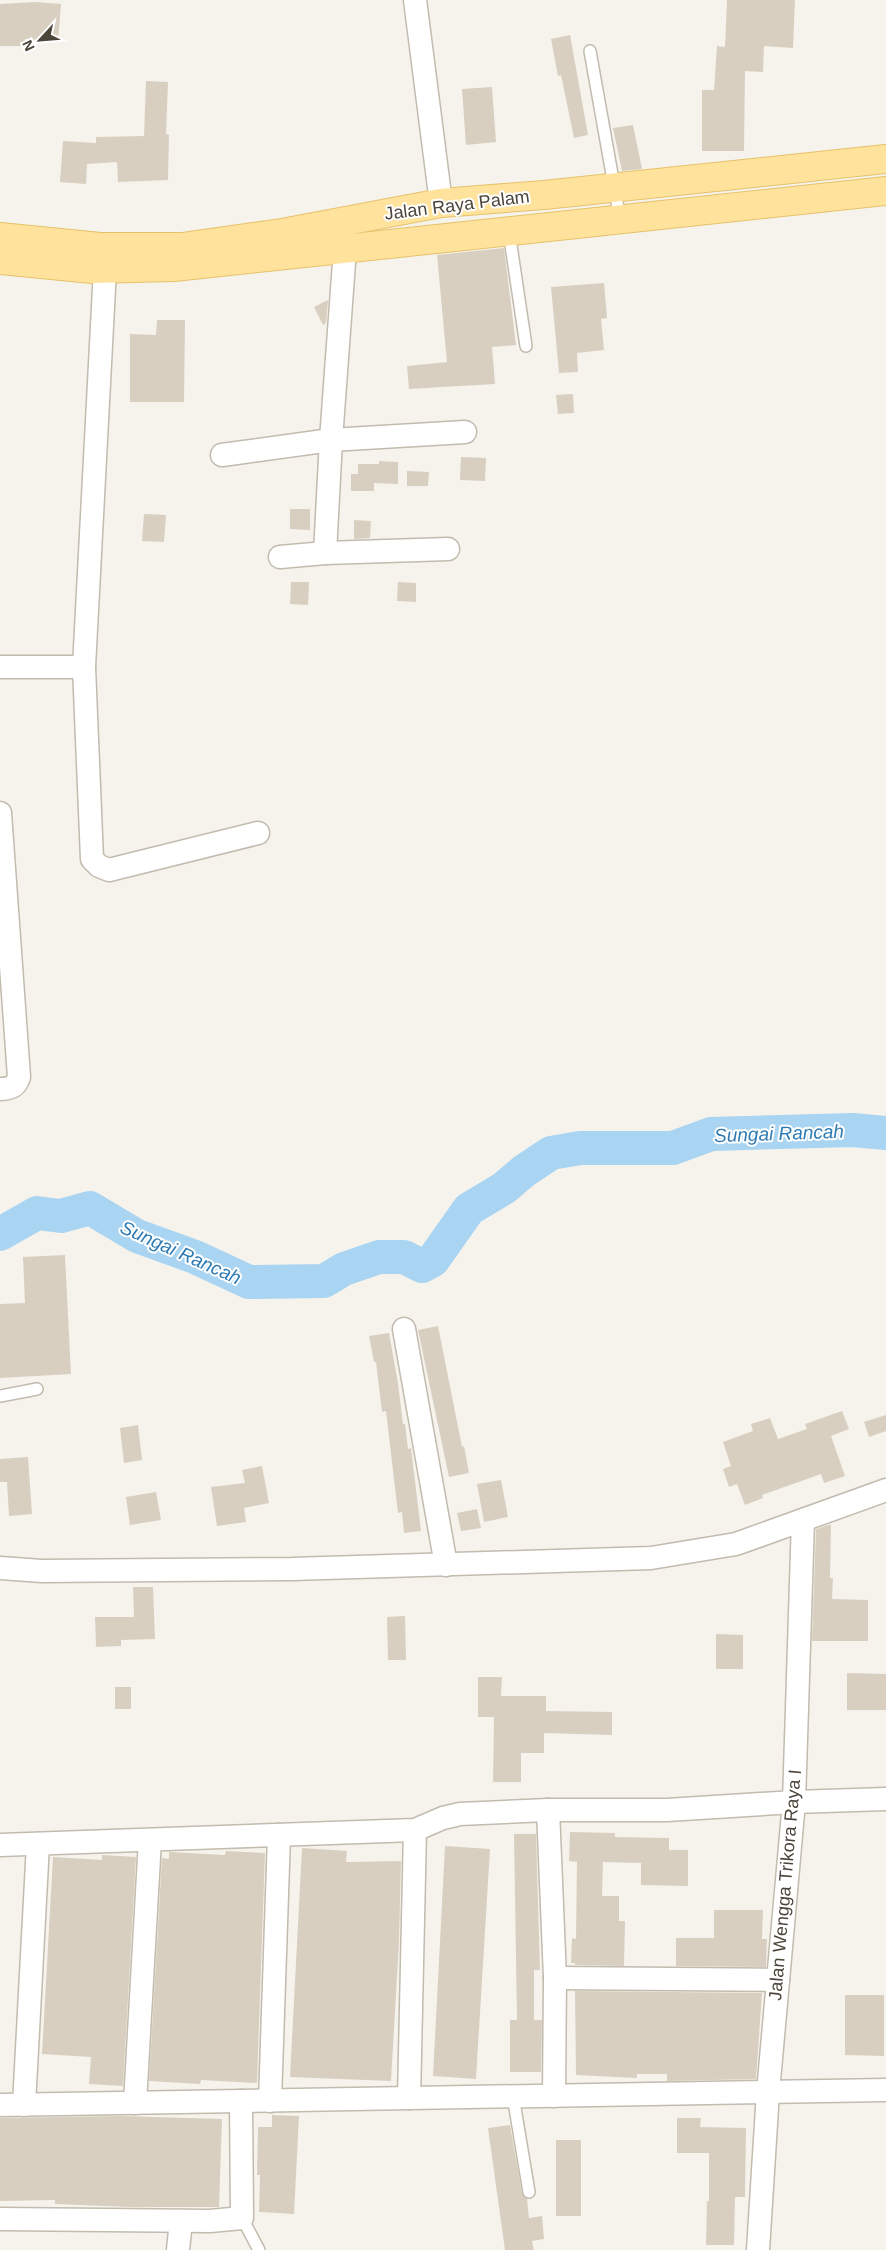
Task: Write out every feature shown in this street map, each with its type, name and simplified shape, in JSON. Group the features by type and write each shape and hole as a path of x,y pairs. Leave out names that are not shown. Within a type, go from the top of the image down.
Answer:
{"main road":[{"name":"Jalan Raya Palam","path":"0,237 100,247 182,247 282,233 441,204 886,159"},
{"name":"Jalan Raya Palam","path":"0,260 105,269 174,267 886,191"}],"street":[{"path":"415,0 441,204"},
{"path":"325,553 345,249"},
{"path":"105,269 84,667 92,859 98,866 108,870 258,833"},
{"path":"222,455 331,440 464,432"},
{"path":"280,557 325,553 448,549"},
{"path":"0,667 84,667"},
{"path":"0,813 19,1077 16,1084 12,1087 0,1088"},
{"path":"404,1330 446,1565"},
{"path":"0,1568 42,1571 292,1569 651,1558 736,1544 886,1490"},
{"name":"Jalan Wengga Trikora Raya I","path":"758,2250 768,2092 794,1802 803,1520"},
{"path":"0,1845 415,1830 442,1818 460,1814 548,1810 667,1810 794,1802 886,1799"},
{"path":"548,1810 555,1978 554,2096"},
{"path":"409,2098 415,1830"},
{"path":"270,2100 279,1835"},
{"path":"135,2103 150,1840"},
{"path":"24,2105 38,1844"},
{"path":"555,1978 778,1980"},
{"path":"0,2105 886,2090"},
{"path":"0,2219 222,2221 242,2218 241,2101"},
{"path":"178,2250 181,2221"}],"lane":[{"path":"590,51 620,219"},
{"path":"509,232 526,346"},
{"path":"0,1396 37,1389"},
{"path":"513,2096 529,2192"},
{"path":"242,2218 259,2250"}],"building":[{"path":"727,0 795,0 793,48 764,46 763,72 745,71 744,151 702,151 702,90 714,90 717,46 725,47"},
{"path":"36,2 61,4 58,41 25,39 25,46 0,46 0,4"},
{"path":"570,35 588,135 574,138 561,75 558,76 551,39"},
{"path":"146,81 168,82 166,134 169,135 168,180 118,182 117,162 87,164 86,184 60,182 63,141 96,143 96,137 144,136"},
{"path":"492,87 496,142 466,145 462,89"},
{"path":"633,125 642,169 622,171 613,128"},
{"path":"504,248 516,345 492,347 495,384 409,389 407,366 447,362 437,255"},
{"path":"604,283 607,318 601,319 604,350 577,353 578,372 559,373 551,287"},
{"path":"328,300 326,323 323,325 314,307"},
{"path":"157,320 185,320 184,402 130,402 130,334 156,335"},
{"path":"573,394 574,413 558,414 556,395"},
{"path":"461,457 486,458 485,481 460,480"},
{"path":"379,461 398,462 398,484 374,483 374,491 351,491 351,474 358,474 358,464 379,464"},
{"path":"407,471 429,472 428,486 407,486"},
{"path":"290,509 310,509 310,530 290,529"},
{"path":"144,514 166,515 164,542 142,541"},
{"path":"354,520 371,521 370,538 354,539"},
{"path":"291,582 309,582 308,605 290,604"},
{"path":"398,582 416,583 416,602 397,601"},
{"path":"65,1255 71,1374 0,1378 0,1304 25,1303 23,1257"},
{"path":"438,1326 469,1473 449,1477 418,1330"},
{"path":"389,1333 403,1424 405,1424 408,1449 411,1448 421,1531 404,1533 402,1512 398,1513 386,1411 382,1412 376,1362 374,1362 369,1336"},
{"path":"842,1411 849,1429 831,1436 845,1476 824,1483 821,1474 762,1495 763,1498 745,1505 737,1484 729,1487 723,1469 731,1466 723,1442 753,1431 751,1424 770,1418 778,1439 807,1429 805,1424"},
{"path":"886,1415 886,1431 869,1437 864,1422"},
{"path":"138,1425 142,1460 124,1463 120,1428"},
{"path":"28,1457 32,1514 9,1516 7,1482 0,1482 0,1459"},
{"path":"262,1466 269,1503 244,1508 246,1522 217,1526 211,1487 245,1483 242,1470"},
{"path":"501,1480 508,1517 484,1522 477,1484"},
{"path":"156,1492 161,1520 130,1525 126,1497"},
{"path":"477,1509 481,1528 461,1531 457,1513"},
{"path":"831,1525 830,1578 833,1578 832,1599 868,1600 868,1641 812,1641 816,1529"},
{"path":"133,1587 153,1587 155,1639 121,1640 121,1646 96,1647 95,1617 134,1617"},
{"path":"405,1616 406,1660 388,1660 387,1617"},
{"path":"716,1634 743,1635 743,1669 716,1669"},
{"path":"847,1673 886,1674 886,1710 847,1710"},
{"path":"478,1677 502,1677 501,1696 546,1696 546,1711 612,1712 612,1735 544,1733 544,1753 521,1753 521,1782 493,1782 494,1717 478,1717"},
{"path":"115,1687 131,1687 131,1709 115,1709"},
{"path":"570,1832 615,1833 615,1837 669,1838 669,1850 688,1850 688,1886 641,1885 641,1863 603,1862 602,1896 619,1896 619,1921 625,1921 624,1966 575,1965 575,1963 571,1963 572,1938 576,1939 577,1862 569,1861"},
{"path":"514,1834 536,1834 540,1970 534,1970 534,2020 542,2020 541,2072 510,2072 510,2020 517,2020"},
{"path":"445,1846 490,1849 476,2079 433,2076"},
{"path":"302,1848 347,1851 346,1862 401,1861 399,1942 391,2081 290,2077"},
{"path":"226,1851 265,1853 257,2083 201,2080 200,2084 149,2081 162,1858 169,1859 169,1852 225,1855"},
{"path":"102,1855 136,1857 123,2086 89,2084 91,2057 42,2054 53,1857 102,1860"},
{"path":"714,1910 763,1910 762,1939 767,1939 766,1967 676,1966 676,1938 714,1938"},
{"path":"575,1991 762,1993 756,2079 667,2081 667,2074 637,2074 637,2078 576,2075"},
{"path":"845,1995 884,1995 884,2056 845,2055"},
{"path":"272,2115 299,2116 294,2214 259,2212 260,2175 257,2175 258,2127 272,2127"},
{"path":"121,2116 222,2119 219,2207 130,2207 55,2204 55,2200 0,2201 0,2118"},
{"path":"677,2118 701,2118 700,2127 746,2128 745,2197 735,2197 734,2245 706,2245 707,2201 709,2201 709,2153 677,2153"},
{"path":"510,2125 522,2193 527,2199 529,2218 542,2216 544,2239 532,2241 534,2250 505,2250 488,2128"},
{"path":"556,2140 581,2140 581,2216 556,2216"}],"waterway":[{"name":"Sungai Rancah","path":"0,1234 37,1213 61,1216 90,1208 137,1236 195,1257 249,1282 324,1281 344,1269 379,1257 404,1257 422,1266 433,1260 469,1209 504,1188 524,1171 551,1153 580,1148 673,1148 711,1134 853,1130 886,1133"}]}
